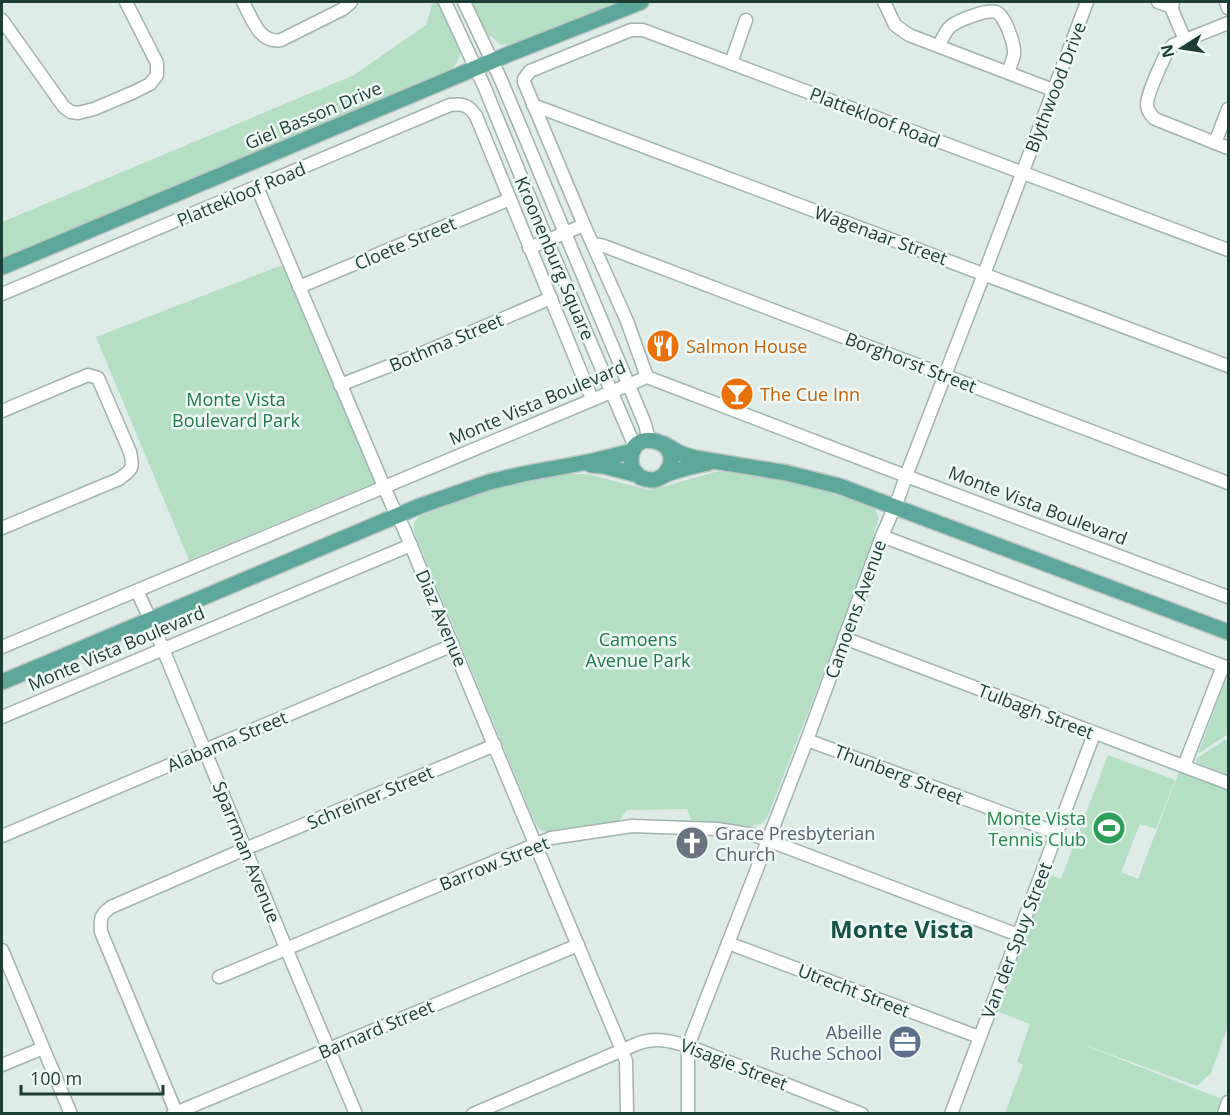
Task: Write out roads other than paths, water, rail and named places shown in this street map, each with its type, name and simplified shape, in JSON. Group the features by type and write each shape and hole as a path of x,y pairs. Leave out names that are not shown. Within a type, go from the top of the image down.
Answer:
{"main road":[{"name":"Giel Basson Drive","path":"2,267 476,68 641,2"},
{"path":"645,446 712,462 759,468 839,486 1228,632"},
{"path":"638,475 634,470 631,457 645,446 669,451 671,460 664,475"},
{"name":"Monte Vista Boulevard","path":"2,682 398,515 458,492 489,482 571,465 645,446"},
{"path":"664,475 712,462"},
{"name":"Monte Vista Boulevard","path":"571,465 599,465 651,480 664,475"}],"street":[{"path":"2,20 64,107 71,112 84,112 150,84 157,75 157,63 126,2"},
{"path":"243,2 261,35 276,41 343,9 351,2"},
{"name":"Kroonenburg Square","path":"445,2 476,68 611,391 645,446"},
{"name":"Kroonenburg Square","path":"464,2 493,61 645,424 645,446"},
{"path":"884,2 896,25 903,32 1053,90"},
{"name":"Blythwood Drive","path":"1023,172 1087,2"},
{"path":"1158,2 1173,4 1185,40"},
{"path":"1226,2 1228,8"},
{"path":"939,46 946,30 951,26 988,11 998,12 1004,20 1013,43 1014,53 1008,72"},
{"path":"731,63 747,20"},
{"path":"1228,22 1173,45 1166,54 1149,95 1147,107 1155,119 1228,148"},
{"name":"Plattekloof Road","path":"533,105 524,78 531,71 619,34 643,30 1228,250"},
{"name":"Plattekloof Road","path":"2,294 450,105 465,104 476,116"},
{"path":"533,105 627,321 647,377"},
{"name":"Wagenaar Street","path":"533,105 1228,366"},
{"path":"1215,142 1228,109"},
{"name":"Kroonenburg Square","path":"476,116 592,399"},
{"name":"Camoens Avenue","path":"688,1046 1023,172"},
{"name":"Diaz Avenue","path":"257,187 340,385 411,545 622,1050 626,1061 627,1113"},
{"name":"Cloete Street","path":"299,287 510,199"},
{"path":"529,248 584,225"},
{"name":"Borghorst Street","path":"593,244 604,246 1228,483"},
{"name":"Bothma Street","path":"340,385 551,298"},
{"path":"2,411 88,375 98,378 130,452 132,468 129,473 119,479 2,528"},
{"name":"Monte Vista Boulevard","path":"2,647 647,377 1228,597"},
{"path":"882,536 1226,667 1184,766"},
{"name":"Monte Vista Boulevard","path":"2,717 411,545"},
{"name":"Sparrman Avenue","path":"137,591 356,1113"},
{"name":"Tulbagh Street","path":"844,638 1228,783"},
{"name":"Alabama Street","path":"2,836 453,645"},
{"name":"Van der Spuy Street","path":"951,1113 1094,734"},
{"name":"Thunberg Street","path":"807,740 1057,833"},
{"name":"Schreiner Street","path":"175,1113 100,932 101,915 111,907 495,745"},
{"name":"Barrow Street","path":"219,976 551,838 632,826 717,830 754,835 1018,935"},
{"name":"Utrecht Street","path":"728,943 979,1037"},
{"name":"Barnard Street","path":"175,1113 578,945"},
{"path":"2,952 71,1113"},
{"name":"Visagie Street","path":"473,1113 639,1043 657,1039 688,1046 862,1113"},
{"path":"688,1046 688,1113"},
{"path":"2,1065 42,1048"},
{"path":"1224,1113 1228,1102"}],"place":[{"name":"Salmon House","path":"663,346"},
{"name":"The Cue Inn","path":"737,394"},
{"name":"Monte Vista Tennis Club","path":"1109,828"},
{"name":"Grace Presbyterian Church","path":"692,843"},
{"name":"Abeille Ruche School","path":"905,1042"}],"district":[{"name":"Monte Vista","path":"902,928"}],"park label":[{"name":"Monte Vista Boulevard Park","path":"236,409"},
{"name":"Camoens Avenue Park","path":"638,649"}]}
